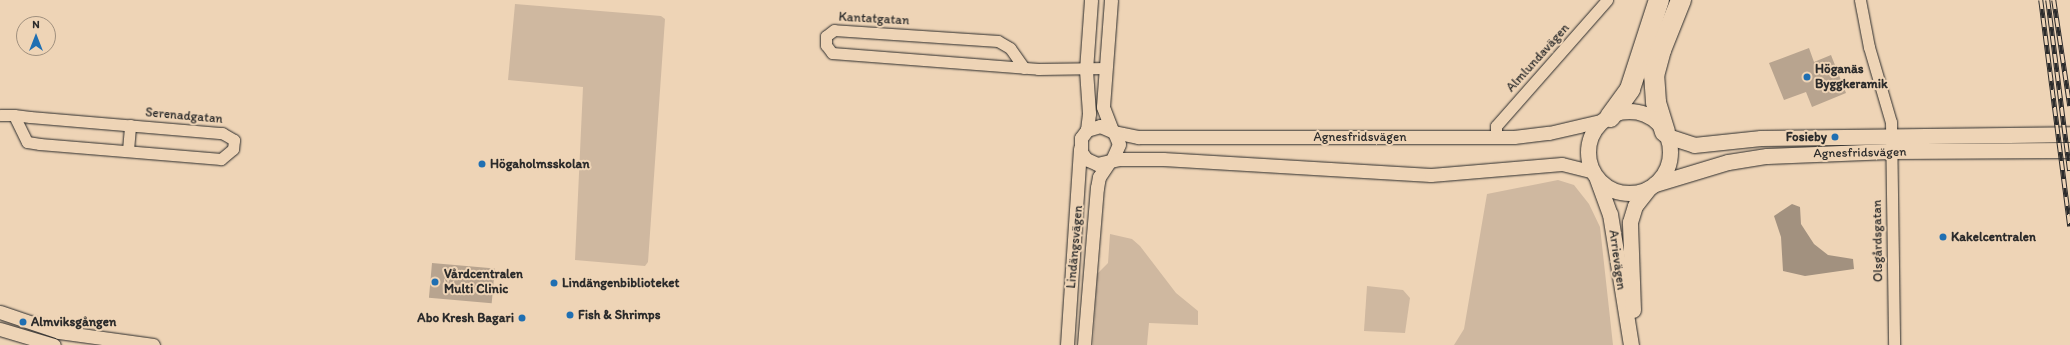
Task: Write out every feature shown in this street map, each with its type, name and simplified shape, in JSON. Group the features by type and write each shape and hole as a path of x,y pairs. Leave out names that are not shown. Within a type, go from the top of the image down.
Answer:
{"highway":[{"path":"1607,118 1630,90 1659,0"},
{"path":"1666,134 1656,102 1654,76 1661,50 1681,0"}],"main road":[{"path":"1626,112 1643,114 1666,134 1669,162 1652,186 1624,193 1611,189 1595,174 1590,161 1590,144 1597,128 1607,118 1626,112"},
{"name":"Agnesfridsvägen","path":"1666,134 1694,145 1761,138 2070,150"},
{"name":"Agnesfridsvägen","path":"1652,186 1751,158 1890,144 2070,134"},
{"name":"Arrievägen","path":"1595,174 1610,214 1631,345"},
{"name":"Arrievägen","path":"1634,345 1630,222 1635,206 1652,186"}],"street":[{"name":"Lindängsvägen","path":"1067,345 1080,148 1081,138 1087,130 1086,70 1091,0"},
{"name":"Lindängsvägen","path":"1084,345 1098,182 1118,149 1113,131 1103,107 1111,0"},
{"name":"Almlundavägen","path":"1496,137 1496,126 1607,0"},
{"name":"Olsgårdsgatan","path":"1860,0 1869,46 1891,122 1890,144 1894,345"},
{"name":"Kantatgatan","path":"1024,68 1010,48 998,41 834,30 826,36 826,45 832,53 1024,68 1086,70 1106,68"},
{"name":"Serenadgatan","path":"0,115 14,115 222,133 229,134 233,145 229,155 221,159 27,142 14,115"},
{"name":"Agnesfridsvägen","path":"1113,131 1138,137 1496,137 1549,133 1607,118"},
{"name":"Serenadgatan","path":"128,150 130,125"},
{"path":"1087,130 1100,126 1113,131"},
{"path":"1080,148 1089,162 1101,164 1127,158 1203,160 1431,175 1562,164 1595,174"},
{"path":"0,312 23,322 59,332 153,345"},
{"path":"0,329 54,345"}],"shaded area":[{"path":"515,4 661,16 665,19 648,262 645,266 575,260 583,87 508,80"},
{"path":"1558,180 1574,185 1589,204 1600,227 1613,345 1454,345 1464,329 1487,194"},
{"path":"1792,204 1800,207 1801,224 1814,244 1828,255 1853,259 1854,269 1805,276 1783,271 1781,237 1774,216"},
{"path":"1110,234 1132,239 1140,246 1176,293 1198,311 1198,325 1149,323 1147,345 1093,345 1097,274 1108,263"},
{"path":"1367,286 1403,290 1410,298 1405,333 1364,331"}],"building":[{"name":"Höganäs Byggkeramik","path":"1809,48 1814,62 1831,55 1846,93 1812,107 1806,92 1784,100 1769,63"},
{"path":"432,263 495,268 492,303 429,298"}],"railway":[{"path":"2041,0 2070,226"},
{"path":"2048,0 2070,171"},
{"path":"2054,0 2070,106"}],"place":[{"name":"Höganäs Byggkeramik","path":"1807,77"},
{"name":"Fosieby","path":"1835,137"},
{"name":"Högaholmsskolan","path":"482,164"},
{"name":"Kakelcentralen","path":"1943,237"},
{"name":"Vårdcentralen Multi Clinic","path":"435,282"},
{"name":"Lindängenbiblioteket","path":"554,283"},
{"name":"Fish & Shrimps","path":"570,315"},
{"name":"Abo Kresh Bagari","path":"522,318"},
{"name":"Almviksgången","path":"23,322"}]}
